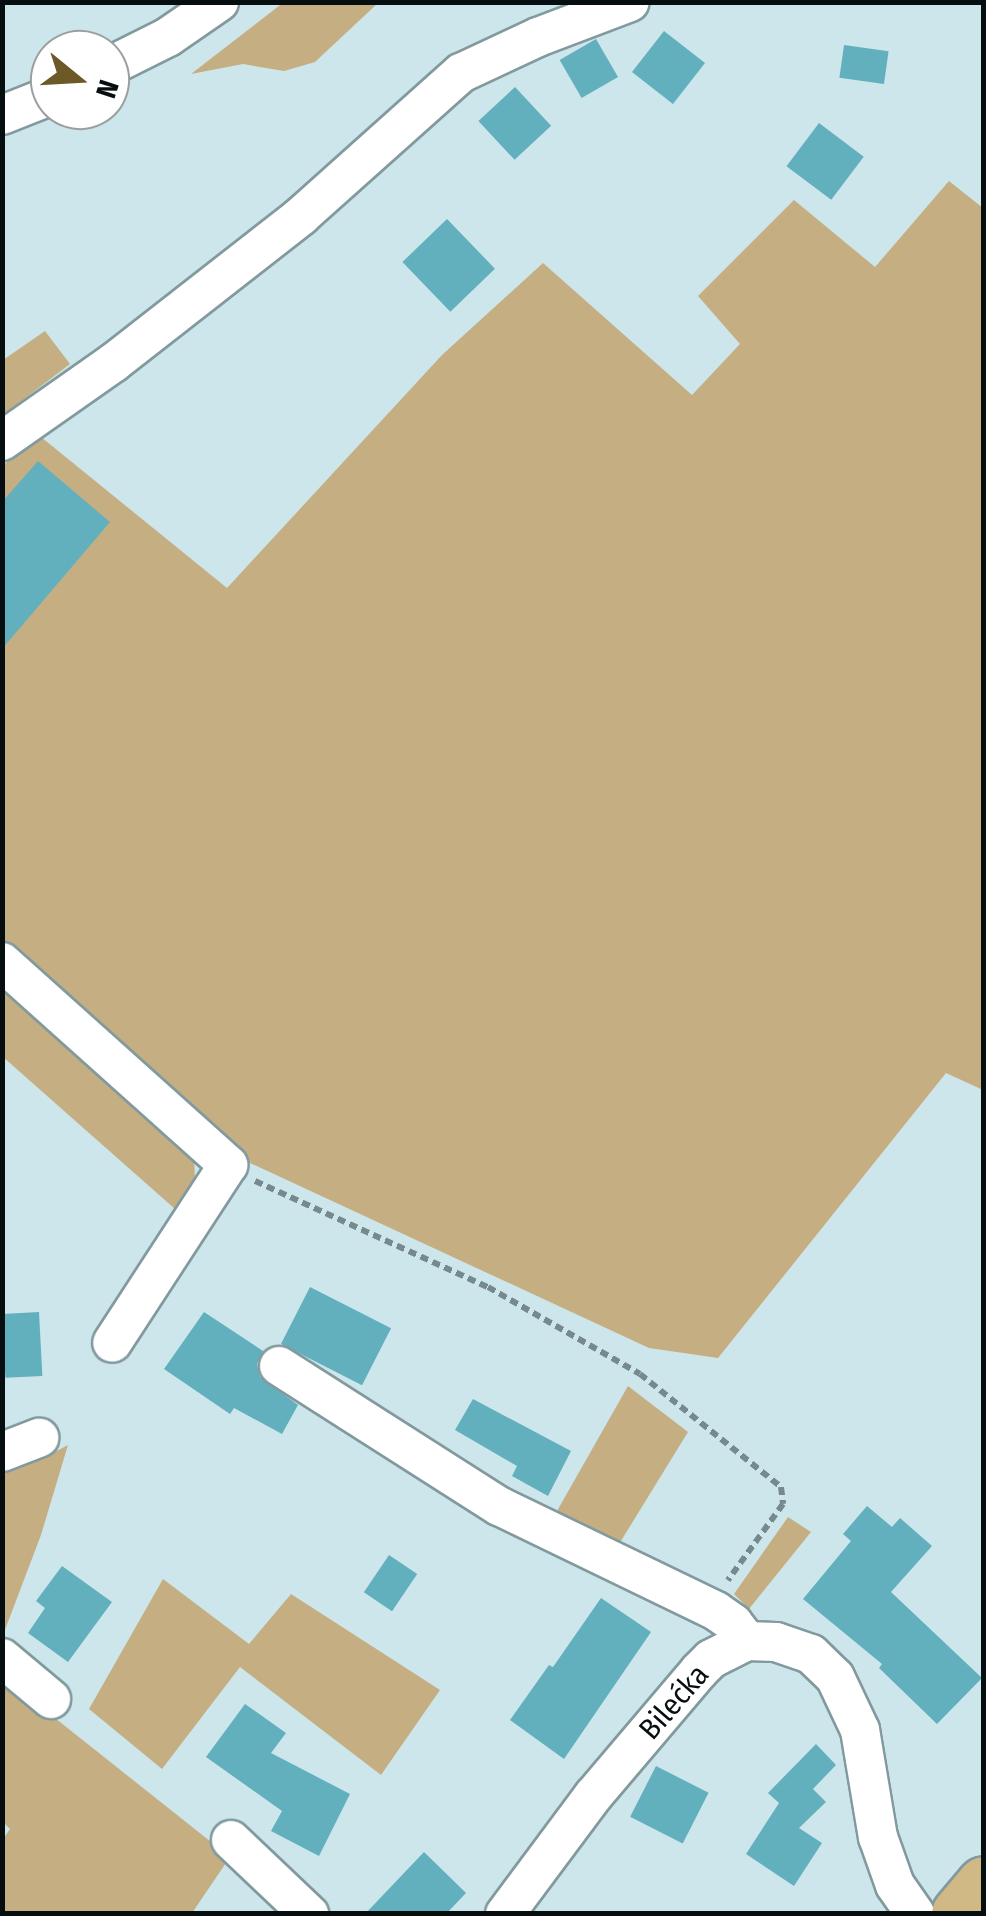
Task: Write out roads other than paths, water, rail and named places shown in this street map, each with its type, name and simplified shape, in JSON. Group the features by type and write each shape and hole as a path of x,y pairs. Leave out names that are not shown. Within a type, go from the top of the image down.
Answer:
{"main road":[{"path":"958,1914 984,1884"}],"street":[{"path":"130,56 168,37 218,2"},
{"path":"2,441 113,363 301,216 461,74 538,37 630,2"},
{"path":"2,114 30,104"},
{"path":"2,962 228,1165 112,1343"},
{"path":"278,1366 499,1506 716,1611 734,1622 748,1641 776,1642 811,1654 836,1677 860,1730 878,1837 895,1886 914,1914"},
{"path":"2,1452 40,1438"},
{"name":"Bilećka","path":"505,1914 593,1796 699,1671 711,1659 748,1641"},
{"path":"2,1658 52,1698"},
{"path":"231,1840 309,1914"}]}
